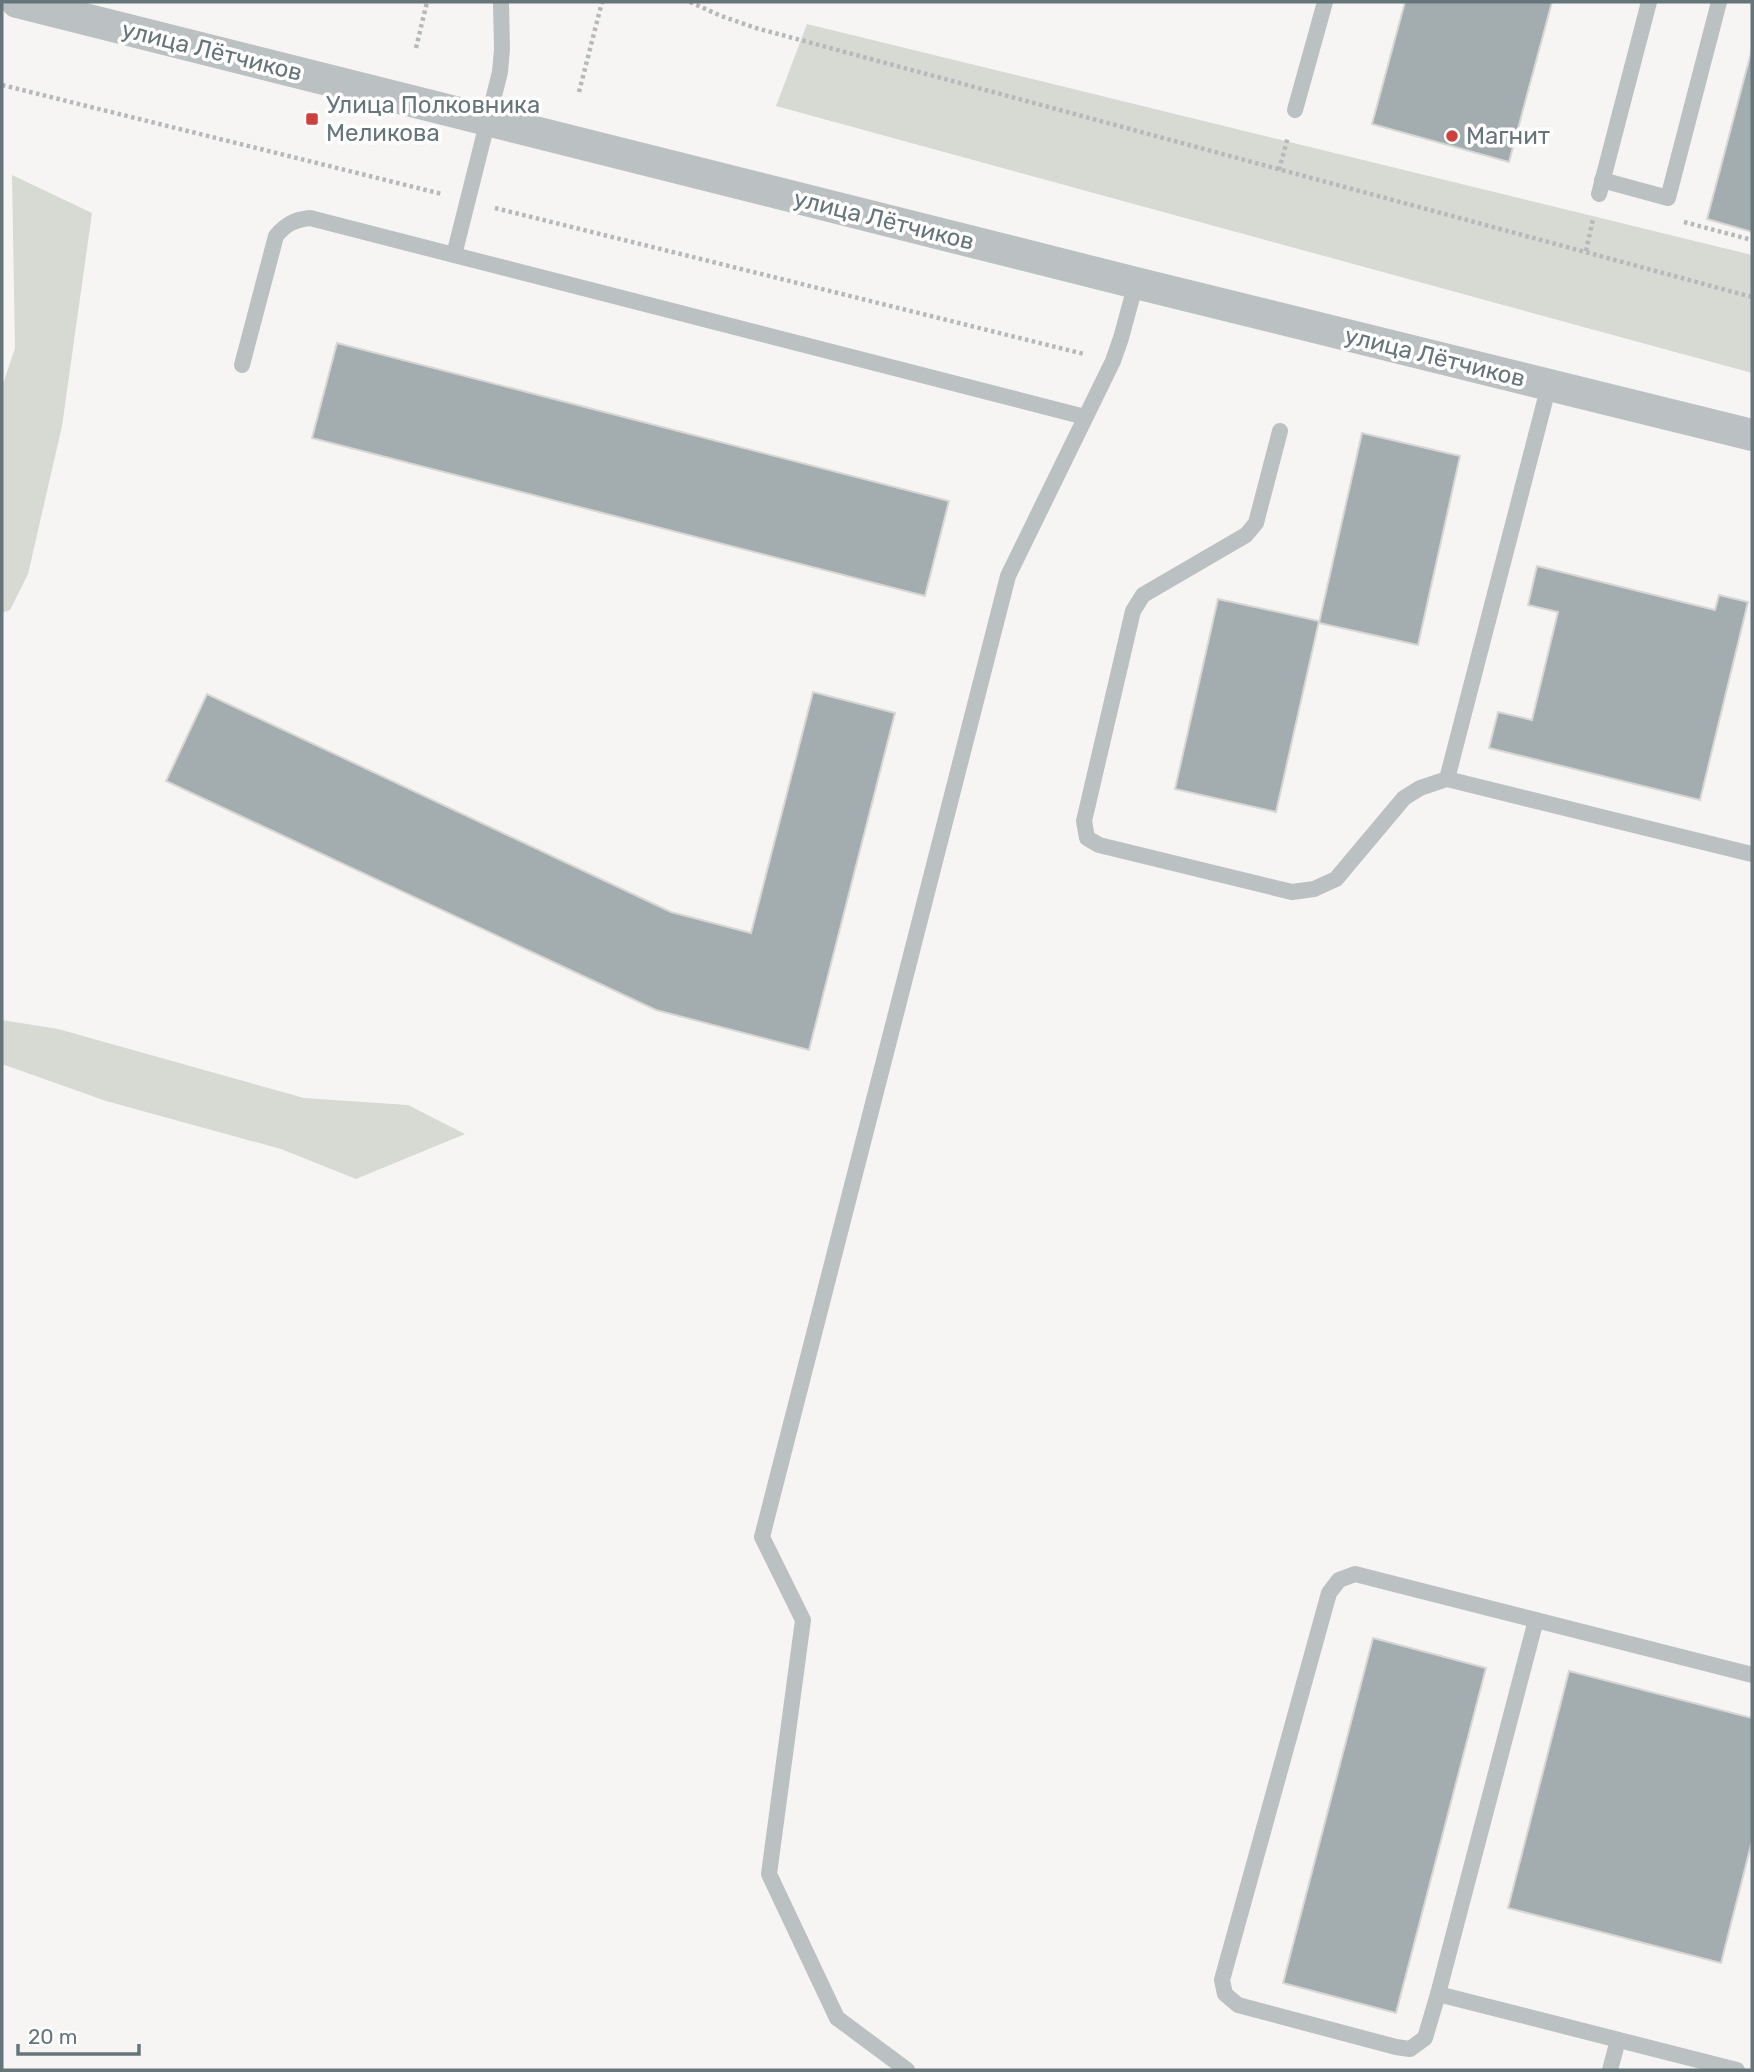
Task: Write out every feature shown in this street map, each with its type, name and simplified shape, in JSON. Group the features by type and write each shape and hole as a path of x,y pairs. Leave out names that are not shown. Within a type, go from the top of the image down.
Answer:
{"street":[{"name":"улица Лётчиков","path":"17,2 1752,435"}],"lane":[{"path":"454,255 502,60 501,2"},
{"path":"1295,110 1325,2"},
{"path":"1649,2 1600,187 1668,198 1719,2"},
{"path":"242,365 276,236 284,226 295,220 310,218 1085,417"},
{"path":"907,2070 837,2018 769,1874 803,1620 762,1537 1008,576 1113,361 1136,283"},
{"path":"1447,779 1549,385"},
{"path":"1280,431 1256,523 1247,535 1143,595 1133,611 1084,821 1087,838 1099,845 1292,892 1314,889 1336,878 1404,798 1420,788 1447,779 1752,854"},
{"path":"1535,1620 1425,2038 1410,2049 1396,2047 1238,2006 1225,1994 1222,1980 1329,1592 1339,1580 1355,1574 1752,1675"},
{"path":"1438,1994 1737,2070"},
{"path":"1611,2070 1618,2040"}],"path":[{"path":"416,48 427,2"},
{"path":"579,92 603,2"},
{"path":"690,2 756,28 1752,298"},
{"path":"2,85 1113,361"},
{"path":"1685,213 1683,222 1752,240"}],"shaded area":[{"path":"807,24 1752,255 1752,373 776,106"},
{"path":"12,175 92,213 62,426 28,574 10,610 2,613 2,387 15,348"},
{"path":"2,1020 58,1029 304,1098 408,1105 465,1134 356,1179 281,1149 106,1101 2,1064"}],"building":[{"path":"1405,2 1552,2 1509,162 1372,124"},
{"path":"1752,49 1752,232 1707,219"},
{"path":"337,343 949,501 925,596 312,438"},
{"path":"1362,433 1460,456 1418,645 1319,623"},
{"path":"1537,566 1715,610 1719,595 1748,602 1700,800 1489,748 1498,712 1532,720 1558,612 1528,605"},
{"path":"1218,599 1319,621 1276,812 1175,789"},
{"path":"813,692 895,713 809,1050 656,1010 166,781 207,694 671,912 751,933"},
{"path":"1373,1638 1486,1668 1396,2013 1283,1983"},
{"path":"1569,1671 1752,1718 1752,1841 1721,1963 1508,1908"}],"place":[{"name":"Улица Полковника Меликова","path":"312,119"},
{"name":"Магнит","path":"1452,136"}]}
